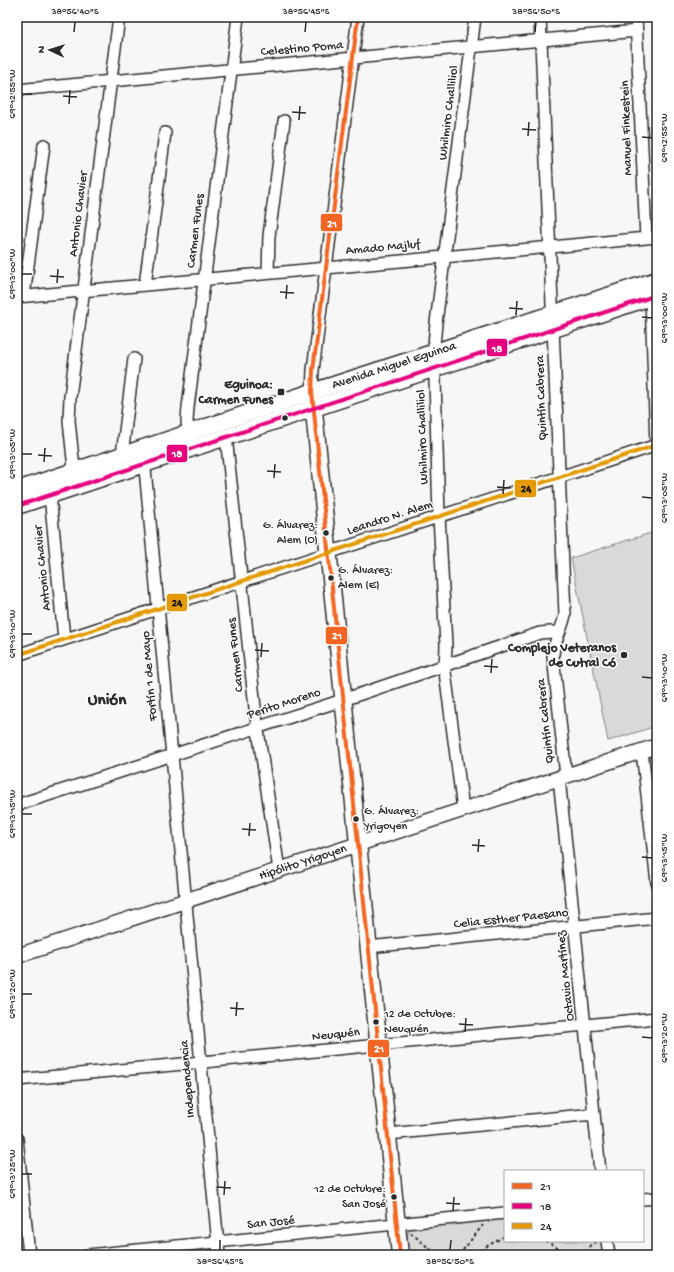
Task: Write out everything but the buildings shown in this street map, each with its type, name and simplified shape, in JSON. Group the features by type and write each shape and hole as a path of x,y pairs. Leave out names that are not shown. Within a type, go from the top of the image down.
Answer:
{"main road":[{"name":"Avenida Miguel Eguinoa","path":"553,322 657,280"},
{"name":"Avenida Miguel Eguinoa","path":"17,490 75,478 553,322 654,296"},
{"name":"Avenida Miguel Eguinoa","path":"189,441 226,436 313,400"},
{"path":"313,400 400,1255"},
{"name":"Avenida Miguel Eguinoa","path":"17,506 50,495 75,478 122,455 144,456"}],"street":[{"name":"Antonio Chavier","path":"75,478 69,421 69,405 119,17"},
{"name":"Carmen Funes","path":"189,441 187,411 238,17"},
{"path":"313,400 313,370 358,17"},
{"name":"Whilmiro Challiliol","path":"463,809 446,681 446,645 439,516 435,360 436,323 475,17"},
{"name":"Quintín Cabrera","path":"540,17 565,614 553,649 562,777"},
{"name":"Manuel Finkestein","path":"636,17 651,237"},
{"name":"Celestino Poma","path":"17,90 637,31"},
{"path":"268,273 269,236 284,121"},
{"path":"145,285 164,133"},
{"path":"21,296 44,144"},
{"name":"Amado Majluf","path":"21,296 651,237"},
{"path":"654,296 656,445"},
{"path":"122,455 134,359"},
{"name":"Carmen Funes","path":"226,436 258,728 279,870"},
{"name":"Leandro N. Alem","path":"17,655 656,445"},
{"name":"Fortín 1 de Mayo","path":"144,456 186,901"},
{"name":"Antonio Chavier","path":"50,495 64,639"},
{"name":"Perito Moreno","path":"17,805 258,728 540,633 559,633"},
{"name":"Hipólito Yrigoyen","path":"17,956 657,746"},
{"path":"642,751 657,882"},
{"name":"Octavio Martínez","path":"562,777 575,927 600,1170"},
{"name":"Independencia","path":"186,901 219,1255"},
{"name":"Celia Esther Paesano","path":"368,947 657,918"},
{"name":"Neuquén","path":"17,1080 657,1018"},
{"path":"388,1134 594,1114"},
{"path":"17,1139 29,1255"},
{"path":"644,1199 657,1198"},
{"name":"San José","path":"88,1255 504,1213"},
{"path":"603,1242 609,1255"}],"path":[{"path":"459,1255 484,1224"},
{"path":"410,1233 437,1255"},
{"path":"477,1255 487,1246 504,1237"},
{"path":"547,1242 557,1248 560,1254 568,1254"},
{"path":"589,1247 591,1244 603,1242"}],"shaded area":[{"name":"Complejo Veteranos de Cutral Có","path":"657,531 657,726 608,741 571,558"},
{"path":"504,1218 504,1242 603,1242 604,1255 408,1255 407,1237 409,1229 412,1227"}],"transit line":[{"name":"21","path":"358,17 313,370 312,392 400,1255"},
{"name":"18","path":"17,506 657,295"},
{"name":"24","path":"17,655 657,445"}],"place":[{"name":"Eguinoa: Carmen Funes","path":"281,392"},
{"name":"G. Álvarez: Alem (O)","path":"326,533"},
{"name":"G. Álvarez: Alem (E)","path":"331,578"},
{"name":"Complejo Veteranos de Cutral Có","path":"624,655"},
{"name":"G. Álvarez: Yrigoyen","path":"356,819"},
{"name":"12 de Octubre: Neuquén","path":"376,1022"},
{"name":"12 de Octubre: San José","path":"394,1197"}],"district":[{"name":"Unión","path":"107,701"}]}
